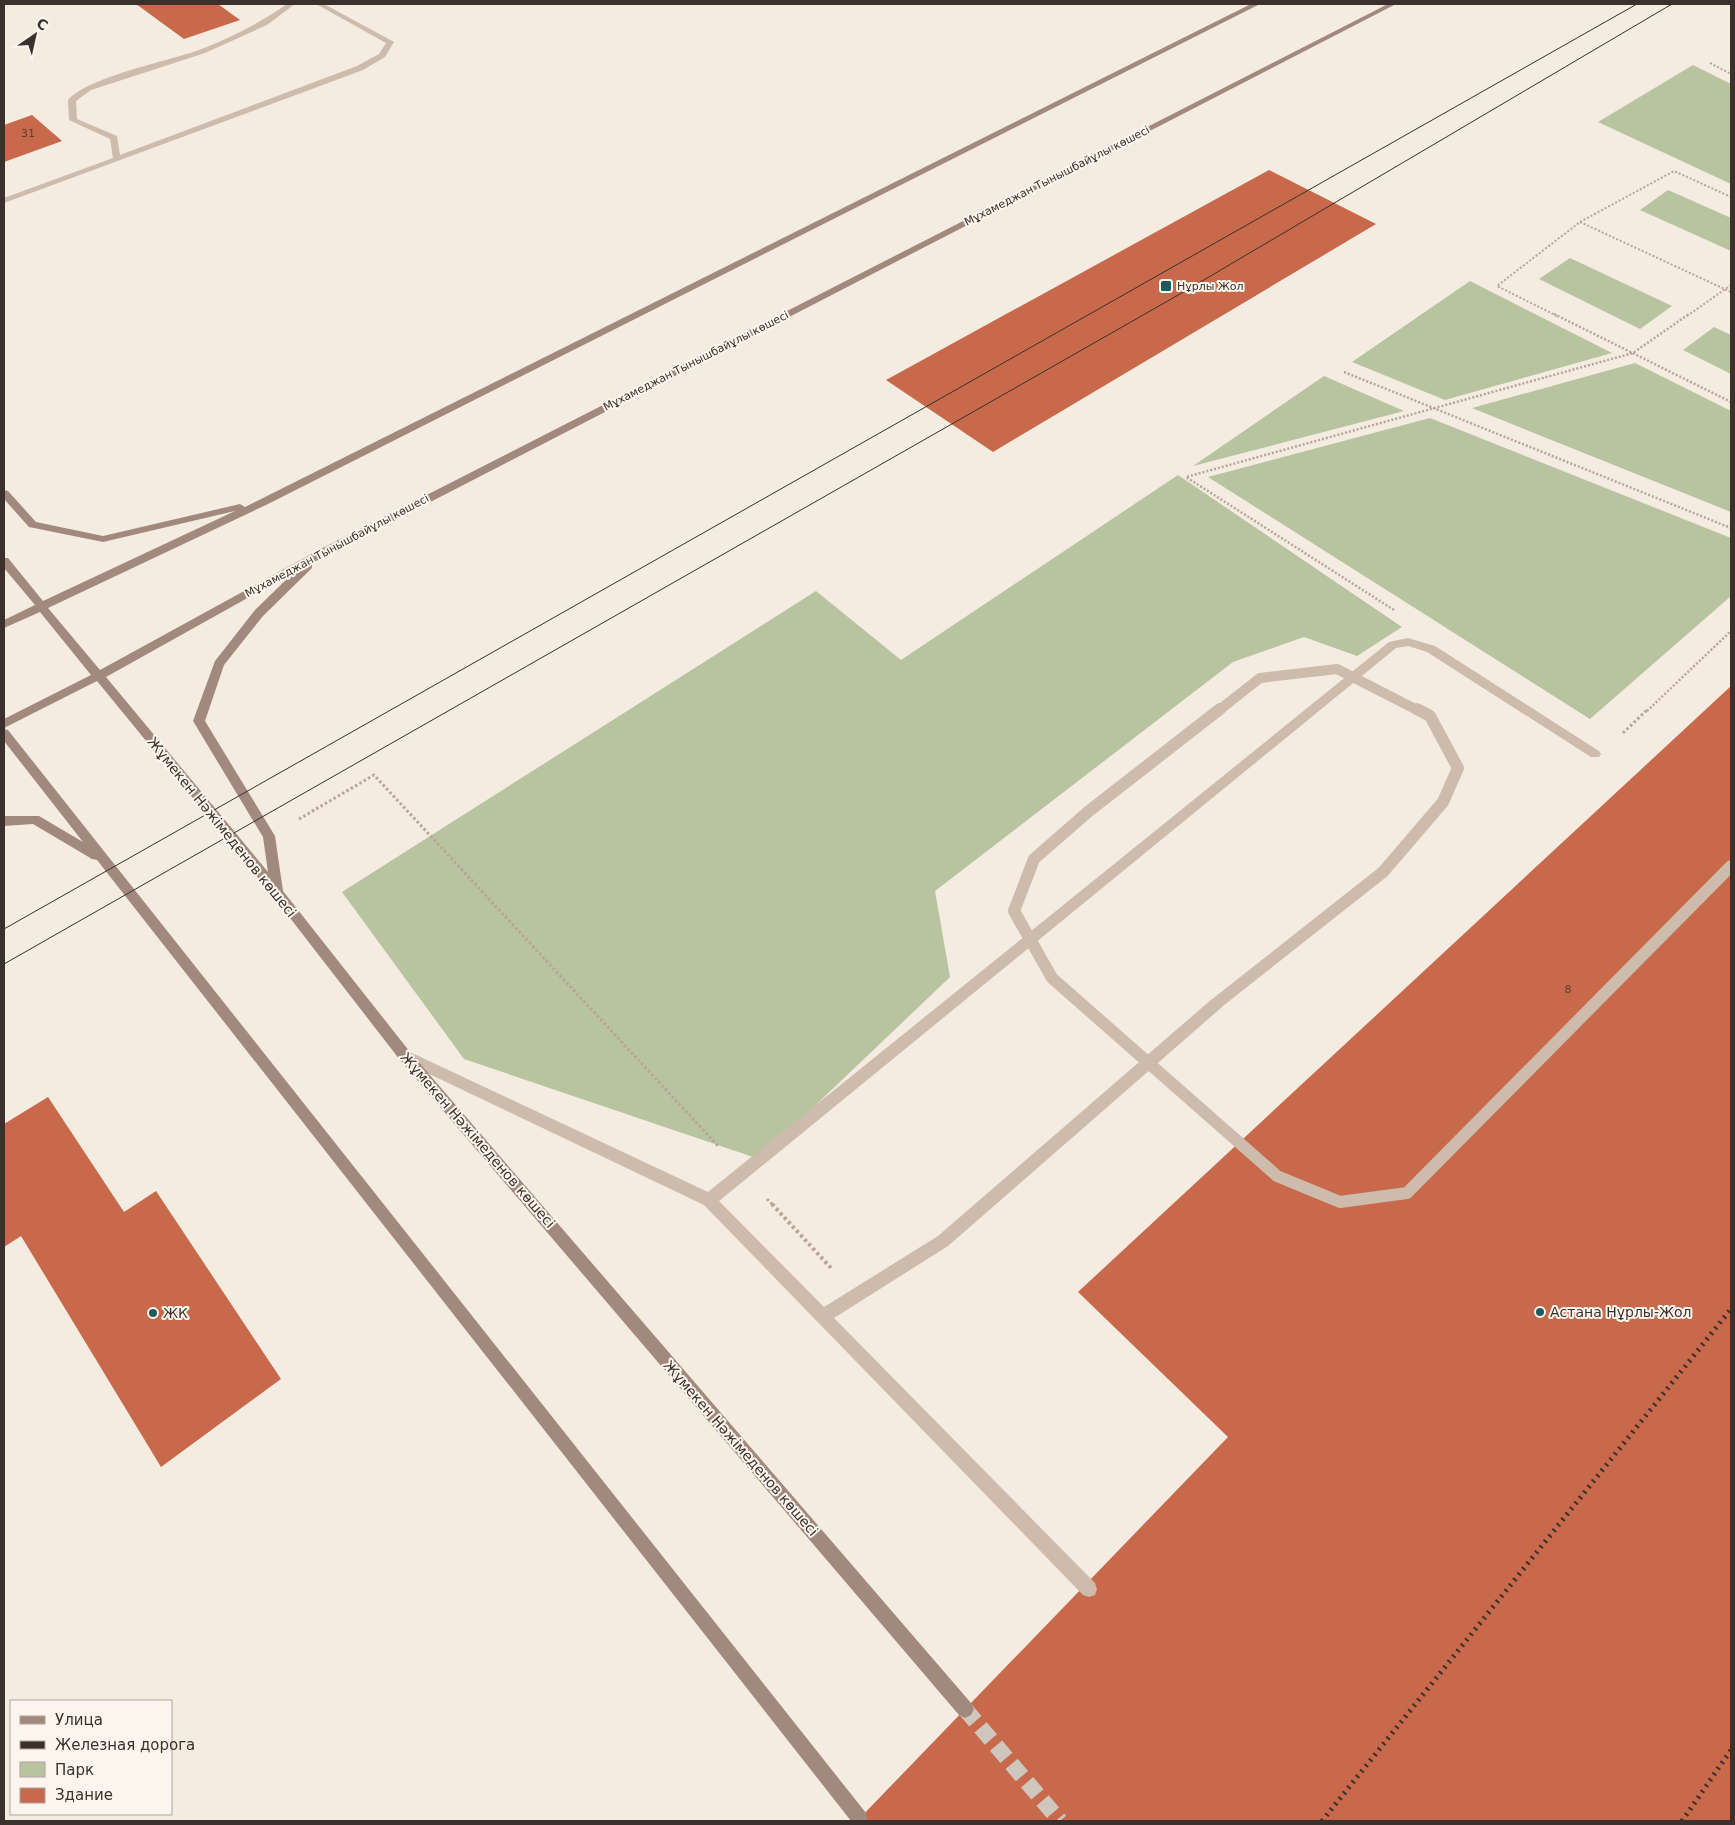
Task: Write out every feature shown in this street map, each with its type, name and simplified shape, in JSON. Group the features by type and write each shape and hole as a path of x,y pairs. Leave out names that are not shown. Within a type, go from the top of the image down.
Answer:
{"street":[{"path":"4,624 264,502 1256,4"},
{"name":"Мұхамеджан Тынышбайұлы көшесі","path":"4,724 98,676 321,553 1393,4"},
{"path":"4,493 33,525 103,539 264,502"},
{"path":"277,892 268,836 199,721 219,664 259,613 321,553"},
{"name":"Жұмекен Нәжімеденов көшесі","path":"4,561 277,892 405,1056 965,1709"},
{"path":"4,733 860,1819"},
{"path":"4,821 35,819 104,861"}],"lane":[{"path":"117,159 114,138 73,120 72,100 88,88 202,51 264,23 291,4"},
{"path":"4,201 360,68 382,55 390,42 319,4"},
{"path":"708,1200 1393,645 1408,642 1431,649 1595,754"},
{"path":"822,1317 943,1241 1217,1003 1383,872 1443,802 1458,768 1430,716 1337,669 1260,678 1089,811 1034,859 1014,911 1052,978 1276,1176 1340,1202 1407,1193 1731,866"},
{"path":"405,1056 708,1200 1089,1589"}],"path":[{"path":"1710,63 1731,74"},
{"path":"1731,197 1674,171 1580,222 1497,286 1731,402"},
{"path":"1580,222 1731,292"},
{"path":"1394,610 1186,476 1633,354 1731,285"},
{"path":"1344,372 1731,528"},
{"path":"1621,735 1626,728 1731,631"},
{"path":"268,836 374,775 856,1295"}],"green space":[{"path":"1693,65 1731,84 1731,184 1598,122"},
{"path":"1668,190 1731,218 1731,251 1640,210"},
{"path":"1570,258 1672,306 1640,329 1539,279"},
{"path":"1470,281 1612,353 1445,400 1352,362"},
{"path":"1714,327 1731,335 1731,374 1683,350"},
{"path":"1635,363 1731,411 1731,512 1472,408"},
{"path":"1324,376 1404,411 1193,466"},
{"path":"1430,418 1731,538 1731,596 1590,719 1208,477"},
{"path":"1178,475 1402,627 1357,656 1304,637 1233,662 935,891 950,977 759,1159 464,1059 342,892 816,591 901,660"}],"building":[{"path":"136,4 218,4 240,20 184,39"},
{"path":"32,115 62,141 4,162 4,125"},
{"path":"1269,170 1376,224 993,452 886,380"},
{"name":"Астана Нұрлы-Жол","path":"1731,686 1731,1821 857,1821 1228,1437 1078,1292"},
{"name":"ЖК","path":"48,1097 124,1212 156,1191 281,1379 161,1467 21,1236 4,1247 4,1124"}],"tunnel":[{"path":"965,1709 1060,1821"}],"tram line":[{"path":"4,929 1637,4"},
{"path":"4,964 1180,294 1672,4"}],"railway":[{"path":"1322,1821 1731,1309"},
{"path":"1682,1821 1731,1750"}],"place":[{"name":"Нұрлы Жол","path":"1166,286"},
{"name":"Астана Нұрлы-Жол","path":"1540,1312"},
{"name":"ЖК","path":"153,1313"}]}
